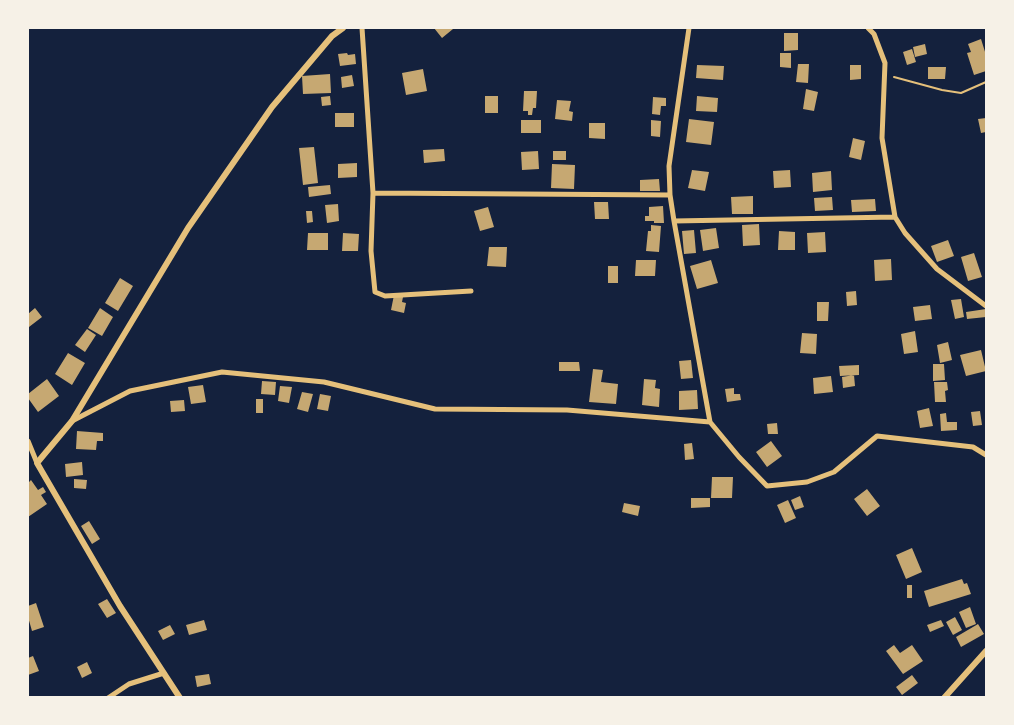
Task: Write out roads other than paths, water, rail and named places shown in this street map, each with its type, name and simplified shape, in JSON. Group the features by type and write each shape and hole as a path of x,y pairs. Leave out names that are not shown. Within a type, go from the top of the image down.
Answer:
{"street":[{"path":"37,463 72,421 194,220 272,107 332,36 343,28"},
{"path":"362,28 373,193 371,250 375,292 385,296 471,291"},
{"path":"689,28 669,166 670,195 710,422 739,457 767,486 807,482 834,472 877,436 973,447 986,455"},
{"path":"868,28 874,34 885,63 882,138 895,217 905,233 937,269 986,306"},
{"path":"373,193 670,195"},
{"path":"674,221 895,217"},
{"path":"72,421 130,391 222,372 324,382 435,409 567,410 710,422"},
{"path":"28,441 37,463 120,606 180,698"},
{"path":"944,698 986,651"},
{"path":"108,698 130,684 164,673"}]}
